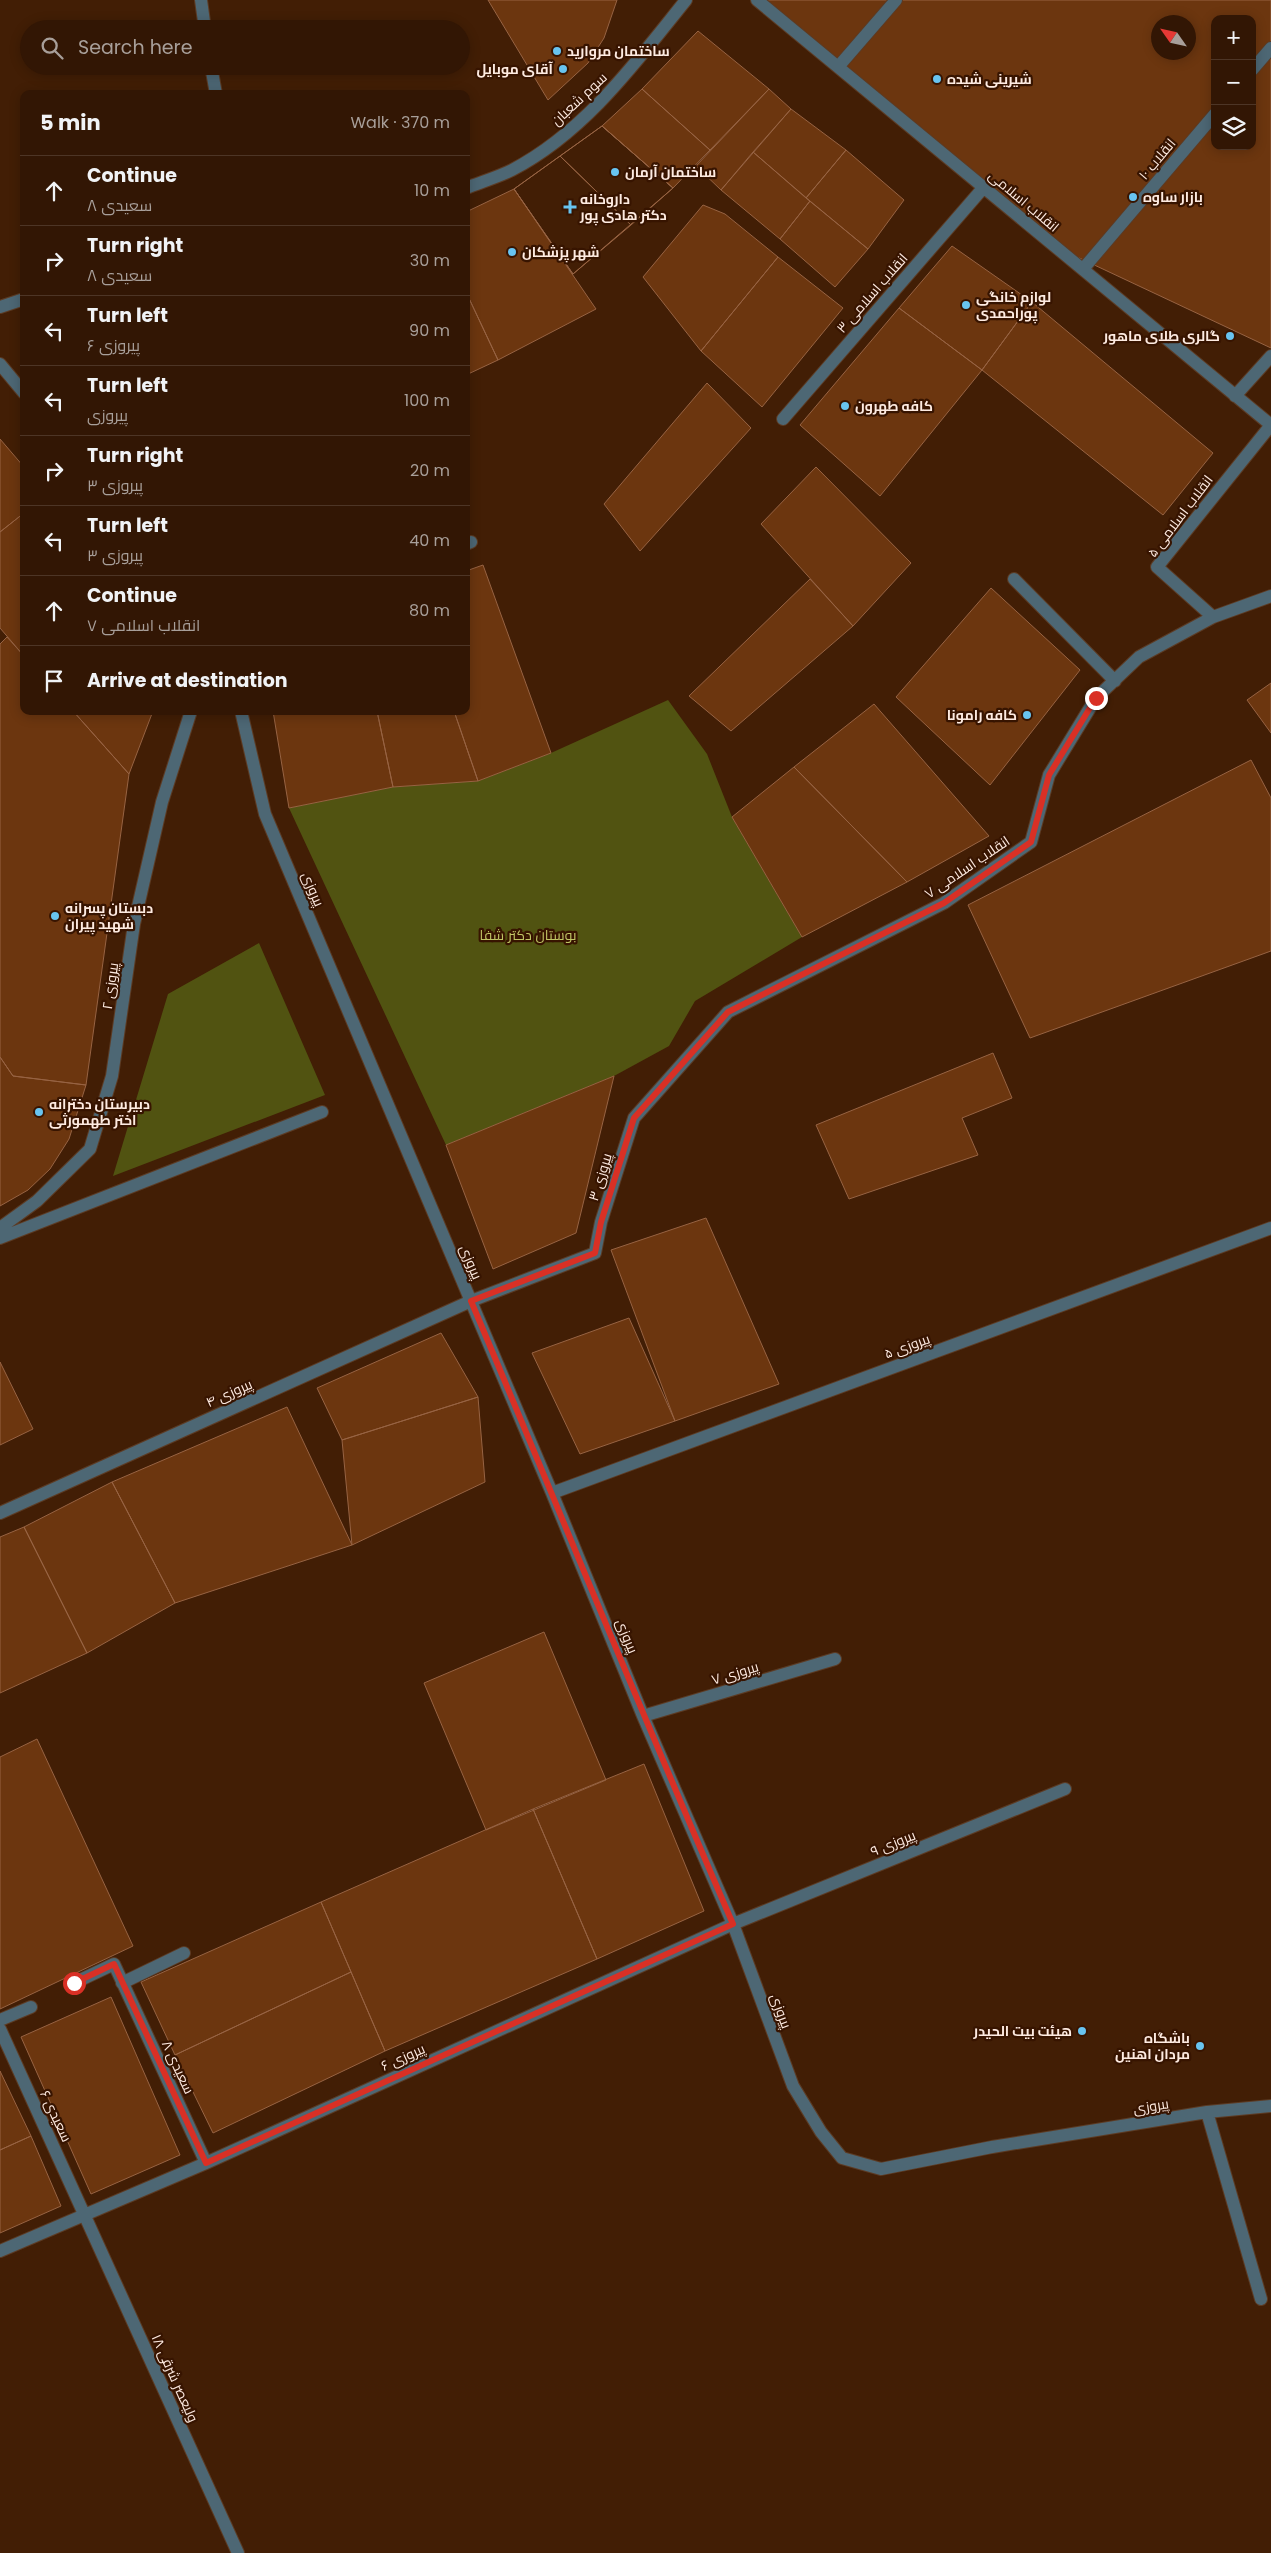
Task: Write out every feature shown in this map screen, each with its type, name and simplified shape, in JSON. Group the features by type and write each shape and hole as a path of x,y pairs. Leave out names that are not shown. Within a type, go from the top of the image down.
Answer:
{"street":[{"path":"201,0 204,20"},
{"name":"سوم شعبان","path":"470,186 512,170 554,143 617,86 686,0"},
{"name":"انقلاب اسلامی","path":"757,0 1271,425"},
{"path":"838,67 896,0"},
{"path":"1256,65 1271,48"},
{"path":"213,75 215,90"},
{"name":"انقلاب ۱۰","path":"1083,269 1211,119"},
{"name":"انقلاب اسلامی ۳","path":"783,419 984,187"},
{"path":"0,306 20,300"},
{"path":"1236,396 1271,356"},
{"path":"0,364 20,388"},
{"name":"انقلاب اسلامی ۵","path":"1213,617 1157,567 1271,425"},
{"path":"1014,579 1115,680"},
{"name":"انقلاب اسلامی ۷","path":"728,1012 944,903 1031,842 1049,775 1096,698 1139,657 1213,617 1271,596"},
{"name":"پیروزی ۲","path":"0,1228 37,1202 90,1149 112,1076 134,924 162,802 191,715"},
{"name":"پیروزی","path":"242,715 265,814 552,1493 643,1716 733,1924 793,2086 821,2132 842,2158 881,2169 992,2147 1207,2112 1271,2106"},
{"name":"پیروزی ۳","path":"471,1301 595,1253 601,1222 634,1118 728,1012"},
{"path":"0,1238 322,1112"},
{"name":"پیروزی ۵","path":"552,1493 1271,1228"},
{"name":"پیروزی ۴","path":"0,1513 471,1301"},
{"name":"پیروزی ۷","path":"643,1716 835,1659"},
{"name":"پیروزی ۹","path":"733,1924 1064,1789"},
{"name":"پیروزی ۶","path":"0,2251 206,2163 733,1924"},
{"path":"122,1984 184,1954"},
{"name":"سعیدی ۸","path":"74,1983 114,1964 206,2163"},
{"path":"0,2020 30,2007"},
{"name":"سعیدی ۶","path":"0,2029 85,2215"},
{"path":"1207,2112 1261,2299"},
{"name":"ولیعصر شرقی ۱۸","path":"85,2215 238,2553"}],"green space":[{"name":"بوستان دکتر شفا","path":"668,700 707,754 732,817 802,937 695,1001 669,1046 614,1076 446,1145 289,808 393,787 478,781 551,753"},
{"path":"259,943 325,1095 113,1176 168,994"}],"building":[{"name":"ساختمان مروارید","path":"488,0 617,0 604,38 588,63 548,100"},
{"name":"بازار ساوه","path":"758,0 1271,0 1271,348 1056,247"},
{"path":"698,31 769,89 710,150 642,89"},
{"path":"642,89 710,150 673,188 602,126"},
{"path":"769,89 791,109 721,190 696,166"},
{"path":"791,109 846,150 806,198 753,152"},
{"path":"602,126 673,188 573,274 514,189"},
{"name":"ساختمان آرمان","path":"602,126 673,188 631,225 560,156"},
{"path":"846,150 904,200 868,249 806,198"},
{"path":"753,152 810,201 780,239 721,190"},
{"name":"داروخانه دکتر هادی پور","path":"560,156 631,225 573,274 514,189"},
{"name":"شهر پزشکان","path":"514,189 596,309 498,360 470,300 470,210"},
{"path":"810,201 868,249 835,287 780,239"},
{"path":"703,205 725,214 778,257 701,351 643,277"},
{"name":"لوازم خانگی پوراحمدی","path":"952,246 1032,302 982,370 899,308"},
{"path":"778,257 843,308 762,407 701,351"},
{"path":"470,300 498,360 470,373"},
{"path":"1032,302 1213,453 1163,515 982,370"},
{"path":"899,308 982,370 880,496 800,425"},
{"path":"707,383 751,428 640,551 604,504"},
{"path":"0,439 20,462 20,516 0,532"},
{"path":"816,467 911,563 853,626 761,524"},
{"path":"20,516 20,651 0,628 0,532"},
{"path":"483,565 551,753 478,781 455,715 470,715 470,570"},
{"path":"810,579 853,626 731,731 689,696"},
{"path":"991,588 1080,670 990,785 896,697"},
{"name":"دبستان پسرانه شهید پیران","path":"7,637 20,652 20,715 77,715 129,774 86,1085 13,1076 0,1057 0,644"},
{"path":"1271,683 1271,733 1247,700"},
{"path":"874,704 989,836 907,882 794,767"},
{"path":"77,715 151,715 129,774"},
{"path":"274,715 378,715 393,787 289,808"},
{"path":"378,715 455,715 478,781 393,787"},
{"path":"1251,760 1271,798 1271,951 1030,1038 968,905"},
{"path":"794,767 907,882 802,937 732,817"},
{"path":"993,1053 1012,1098 962,1118 978,1155 849,1199 816,1125"},
{"name":"دبیرستان دخترانه اختر طهمورثی","path":"0,1057 13,1076 86,1085 69,1139 50,1169 28,1190 0,1206"},
{"path":"614,1076 576,1233 493,1269 446,1145"},
{"path":"706,1218 779,1384 675,1421 611,1250"},
{"path":"629,1318 675,1421 580,1454 532,1353"},
{"path":"441,1333 478,1397 342,1440 317,1388"},
{"path":"0,1362 33,1429 0,1445"},
{"path":"478,1397 485,1482 352,1545 342,1440"},
{"path":"287,1407 352,1545 175,1603 112,1482"},
{"path":"112,1482 175,1603 87,1653 24,1527"},
{"path":"24,1527 87,1653 0,1693 0,1537"},
{"path":"544,1632 606,1780 486,1830 424,1683"},
{"path":"37,1739 133,1946 0,2009 0,1757"},
{"path":"644,1764 704,1911 597,1959 533,1809"},
{"path":"533,1809 597,1959 385,2051 321,1902"},
{"path":"321,1902 351,1972 175,2055 141,1982"},
{"path":"351,1972 385,2051 213,2133 175,2055"},
{"path":"111,1997 180,2155 91,2194 21,2037"},
{"path":"0,2071 31,2136 0,2150"},
{"path":"31,2136 61,2206 0,2233 0,2150"}],"place":[{"name":"ساختمان مروارید","path":"557,51"},
{"name":"آقای موبایل","path":"563,69"},
{"name":"شیرینی شیده","path":"937,79"},
{"name":"ساختمان آرمان","path":"615,172"},
{"name":"بازار ساوه","path":"1133,197"},
{"name":"داروخانه دکتر هادی پور","path":"570,207"},
{"name":"شهر پزشکان","path":"512,252"},
{"name":"لوازم خانگی پوراحمدی","path":"966,305"},
{"name":"گالری طلای ماهور","path":"1230,336"},
{"name":"کافه طهرون","path":"845,406"},
{"name":"کافه رامونا","path":"1027,715"},
{"name":"دبستان پسرانه شهید پیران","path":"55,916"},
{"name":"دبیرستان دخترانه اختر طهمورثی","path":"39,1112"},
{"name":"هیئت بیت الحیدر","path":"1082,2031"},
{"name":"باشگاه مردان اهنین","path":"1200,2046"}],"route":[{"path":"74,1983 114,1964 206,2163 733,1924 643,1716 471,1301 595,1253 601,1222 634,1118 728,1012 944,903 1031,842 1049,775 1096,698"}]}
